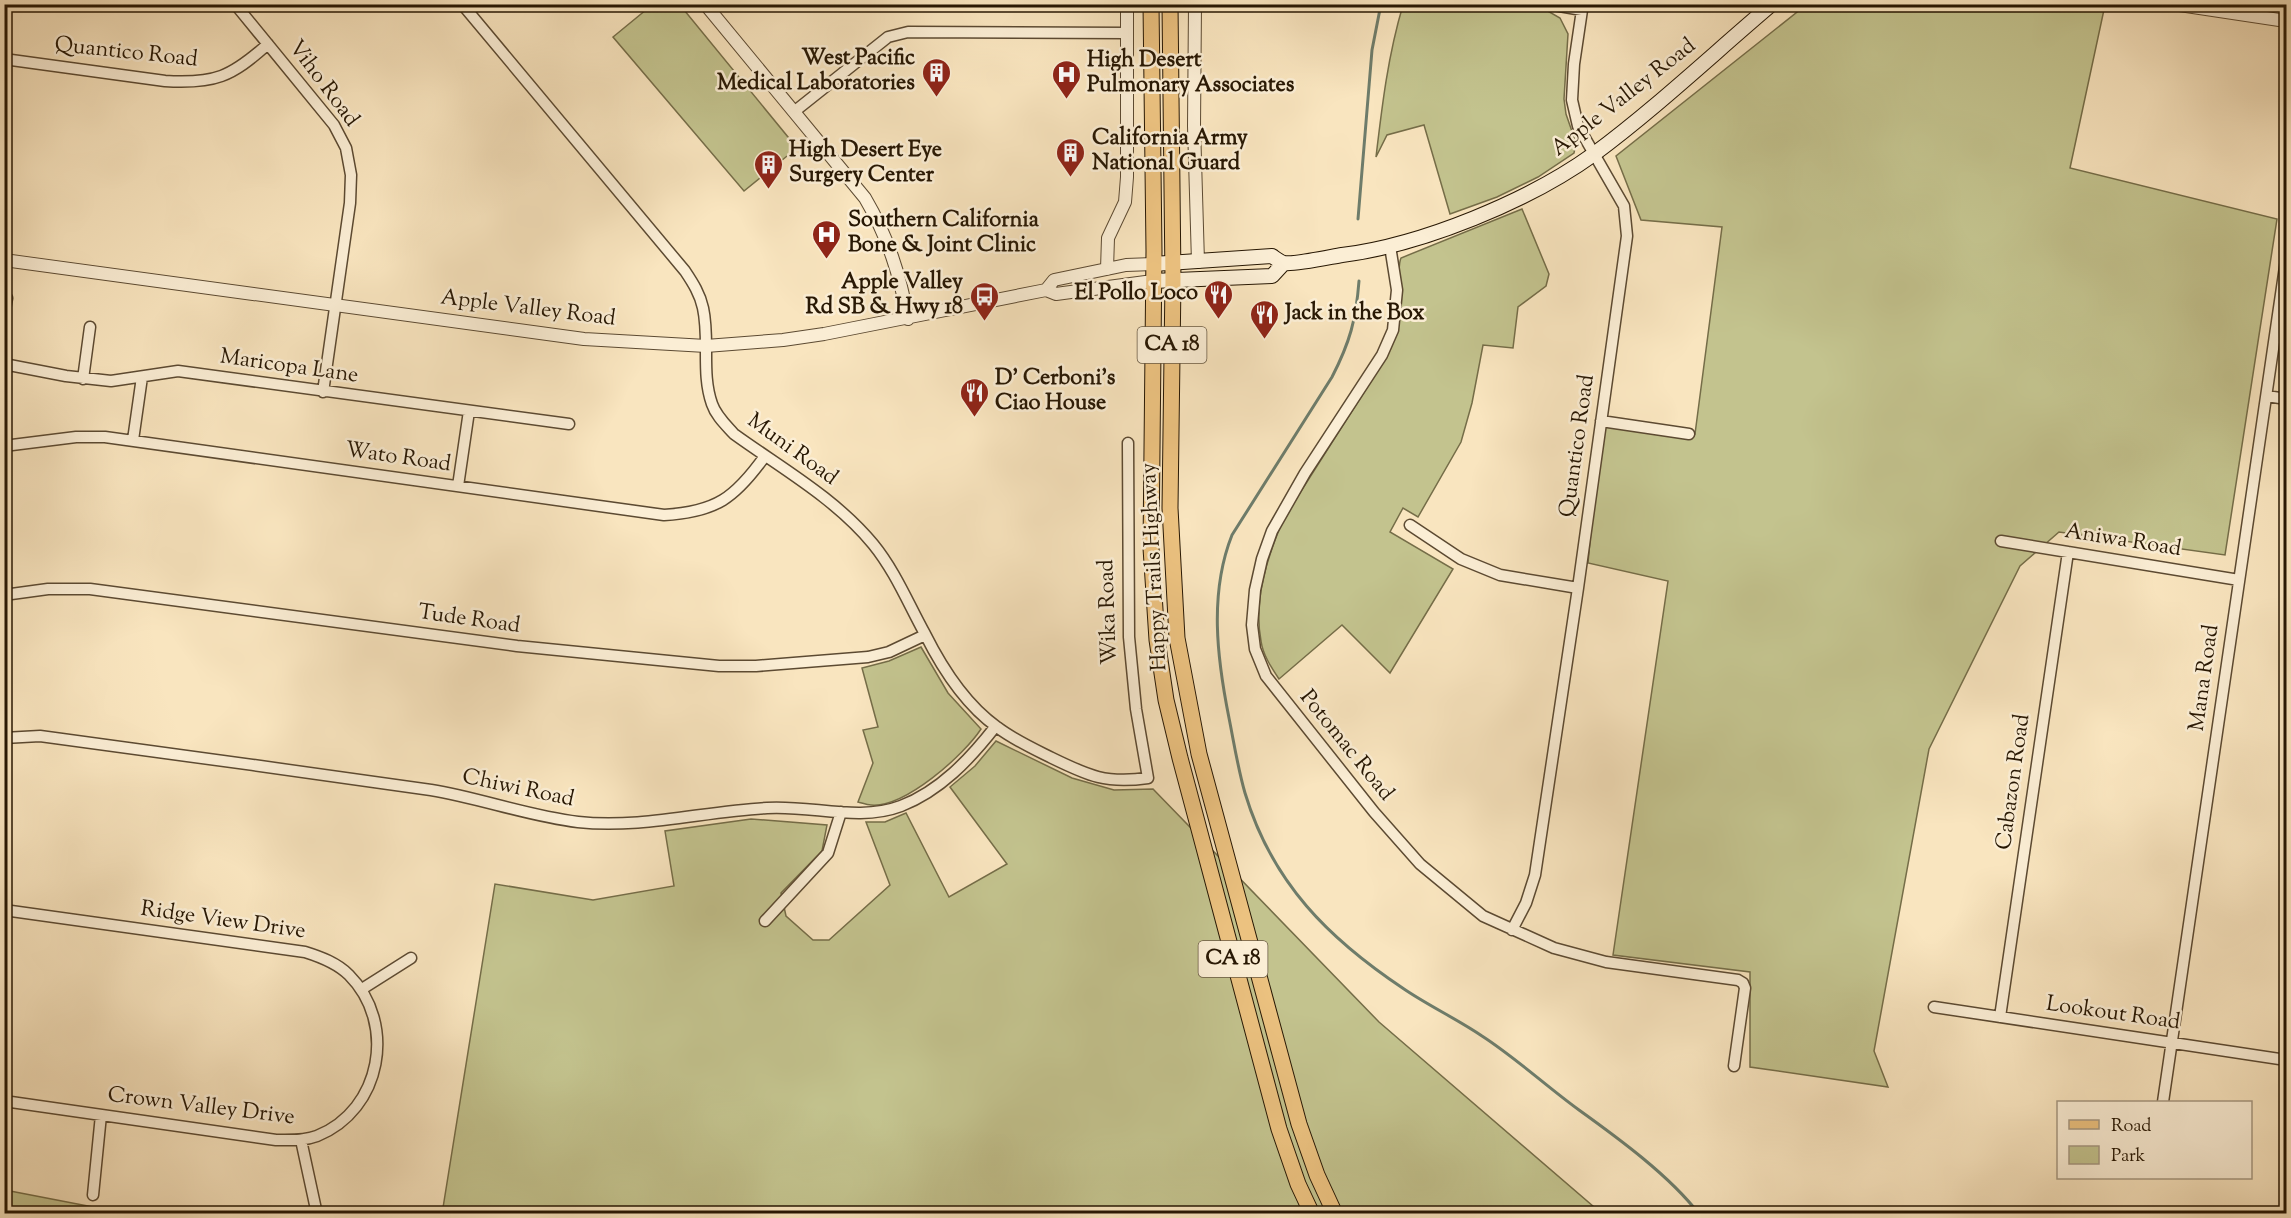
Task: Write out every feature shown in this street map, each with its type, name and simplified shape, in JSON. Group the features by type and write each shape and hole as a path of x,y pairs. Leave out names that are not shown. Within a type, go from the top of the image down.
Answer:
{"main road":[{"name":"Happy Trails Highway","path":"1150,4 1154,264 1151,548 1157,640 1166,700 1284,1147 1312,1214"},
{"name":"Happy Trails Highway","path":"1170,4 1173,263 1172,548 1177,638 1186,696 1199,754 1304,1141 1335,1214"},
{"name":"Apple Valley Road","path":"1154,264 1272,256 1284,263 1360,253 1448,227 1497,207 1548,183 1593,154 1655,105 1772,4"},
{"name":"Apple Valley Road","path":"1153,281 1272,276 1284,263"}],"street":[{"name":"Viho Road","path":"235,4 334,125 346,148 351,175 350,202 323,392"},
{"name":"Muni Road","path":"462,4 697,288 703,308 707,383 713,406 722,420 734,434 837,507 861,530 885,559 948,674 969,700 995,727 1043,754 1088,775 1125,782 1148,778"},
{"path":"705,4 865,198 880,224 895,259 908,319"},
{"path":"1107,268 1108,238 1125,202 1127,177 1127,4"},
{"path":"1195,4 1195,196 1198,262"},
{"name":"Quantico Road","path":"1512,930 1526,903 1535,875 1627,236 1624,206 1578,126 1572,100 1574,64 1582,9 1548,4"},
{"path":"2174,4 2286,21"},
{"path":"795,111 888,38 908,32 1127,33"},
{"name":"Quantico Road","path":"4,59 165,81 205,81 225,76 242,67 268,44"},
{"name":"Potomac Road","path":"1390,246 1397,290 1393,330 1382,355 1305,473 1272,531 1255,590 1252,625 1255,649 1266,676 1374,812 1420,864 1483,916 1554,948 1606,962 1738,980 1743,983 1745,988 1734,1066"},
{"name":"Apple Valley Road","path":"4,260 584,339 706,346 783,340 908,319 1046,290 1056,294 1153,281"},
{"name":"Mana Road","path":"2163,1101 2239,580 2267,396 2284,303 2286,260"},
{"name":"Apple Valley Road","path":"1046,290 1054,280 1107,268 1154,264"},
{"path":"4,315 7,298"},
{"path":"83,379 90,327"},
{"name":"Maricopa Lane","path":"4,364 83,379 111,381 178,371 569,424"},
{"path":"133,440 142,377"},
{"path":"2267,396 2286,399"},
{"path":"458,486 469,411"},
{"path":"1601,421 1689,434"},
{"name":"Wato Road","path":"4,446 76,437 105,437 664,515 685,514 712,507 726,499 748,479 765,456"},
{"name":"Wika Road","path":"1128,443 1129,637 1136,709 1148,778"},
{"path":"1410,525 1461,559 1500,575 1578,588"},
{"name":"Aniwa Road","path":"2001,541 2239,580"},
{"name":"Cabazon Road","path":"2000,1017 2068,552"},
{"name":"Tude Road","path":"4,595 48,589 90,589 517,646 719,666 756,666 868,657 889,652 925,635"},
{"name":"Chiwi Road","path":"4,738 39,736 423,789 578,822 624,823 767,808 802,807 872,814 901,806 923,794 970,758 995,727"},
{"path":"765,921 828,853 841,812"},
{"name":"Ridge View Drive","path":"4,910 305,952 327,959 348,974 362,989 376,1022 378,1049"},
{"path":"362,989 411,958"},
{"name":"Lookout Road","path":"1934,1007 2286,1060"},
{"name":"Crown Valley Drive","path":"4,1101 276,1140 301,1140 317,1136 348,1116 362,1099 377,1064 378,1049"},
{"path":"93,1195 101,1114"},
{"path":"301,1140 317,1214"}],"green space":[{"path":"1514,4 1546,10 1560,18 1568,34 1564,99 1566,114 1576,143 1574,153 1538,177 1497,197 1450,214 1424,125 1387,135 1376,157 1389,62 1403,5"},
{"path":"652,5 680,5 797,148 744,191 613,37"},
{"path":"1806,5 2105,5 2070,168 2277,219 2225,555 2059,532 2020,566 1929,749 1874,1051 1888,1087 1750,1067 1750,972 1613,955 1668,581 1588,563 1601,421 1695,434 1722,227 1641,220 1616,156"},
{"path":"1522,209 1549,274 1546,286 1518,307 1513,348 1483,345 1472,403 1461,442 1418,517 1403,508 1390,532 1453,569 1390,673 1342,625 1279,679 1264,651 1259,625 1261,593 1268,562 1284,518 1387,356 1400,312 1399,268 1401,258"},
{"path":"921,647 948,693 981,729 948,765 916,789 885,804 869,805 858,802 873,763 863,730 878,727 862,668 889,661"},
{"path":"996,741 1072,778 1114,790 1153,789 1379,1022 1601,1213 442,1214 495,884 593,900 674,886 665,831 751,819 827,825 822,851 781,893 786,916 813,940 829,940 890,885 866,822 885,822 906,813 949,897 1007,864 950,787 975,766"},
{"path":"5,1190 124,1213 5,1213"}],"waterway":[{"path":"1358,219 1372,50 1381,4"},
{"path":"1359,281 1356,308 1348,342 1332,377 1232,535 1225,557 1220,580 1217,626 1221,672 1245,793 1271,855 1306,906 1328,929 1351,950 1404,989 1507,1053 1643,1158 1674,1186 1699,1214"}],"place":[{"name":"West Pacific Medical Laboratories","path":"936,98"},
{"name":"High Desert Pulmonary Associates","path":"1066,100"},
{"name":"California Army National Guard","path":"1071,178"},
{"name":"High Desert Eye Surgery Center","path":"768,190"},
{"name":"Southern California Bone & Joint Clinic","path":"827,260"},
{"name":"El Pollo Loco","path":"1219,320"},
{"name":"Apple Valley Rd SB & Hwy 18","path":"984,322"},
{"name":"Jack in the Box","path":"1264,340"},
{"name":"D' Cerboni's Ciao House","path":"974,418"}]}
